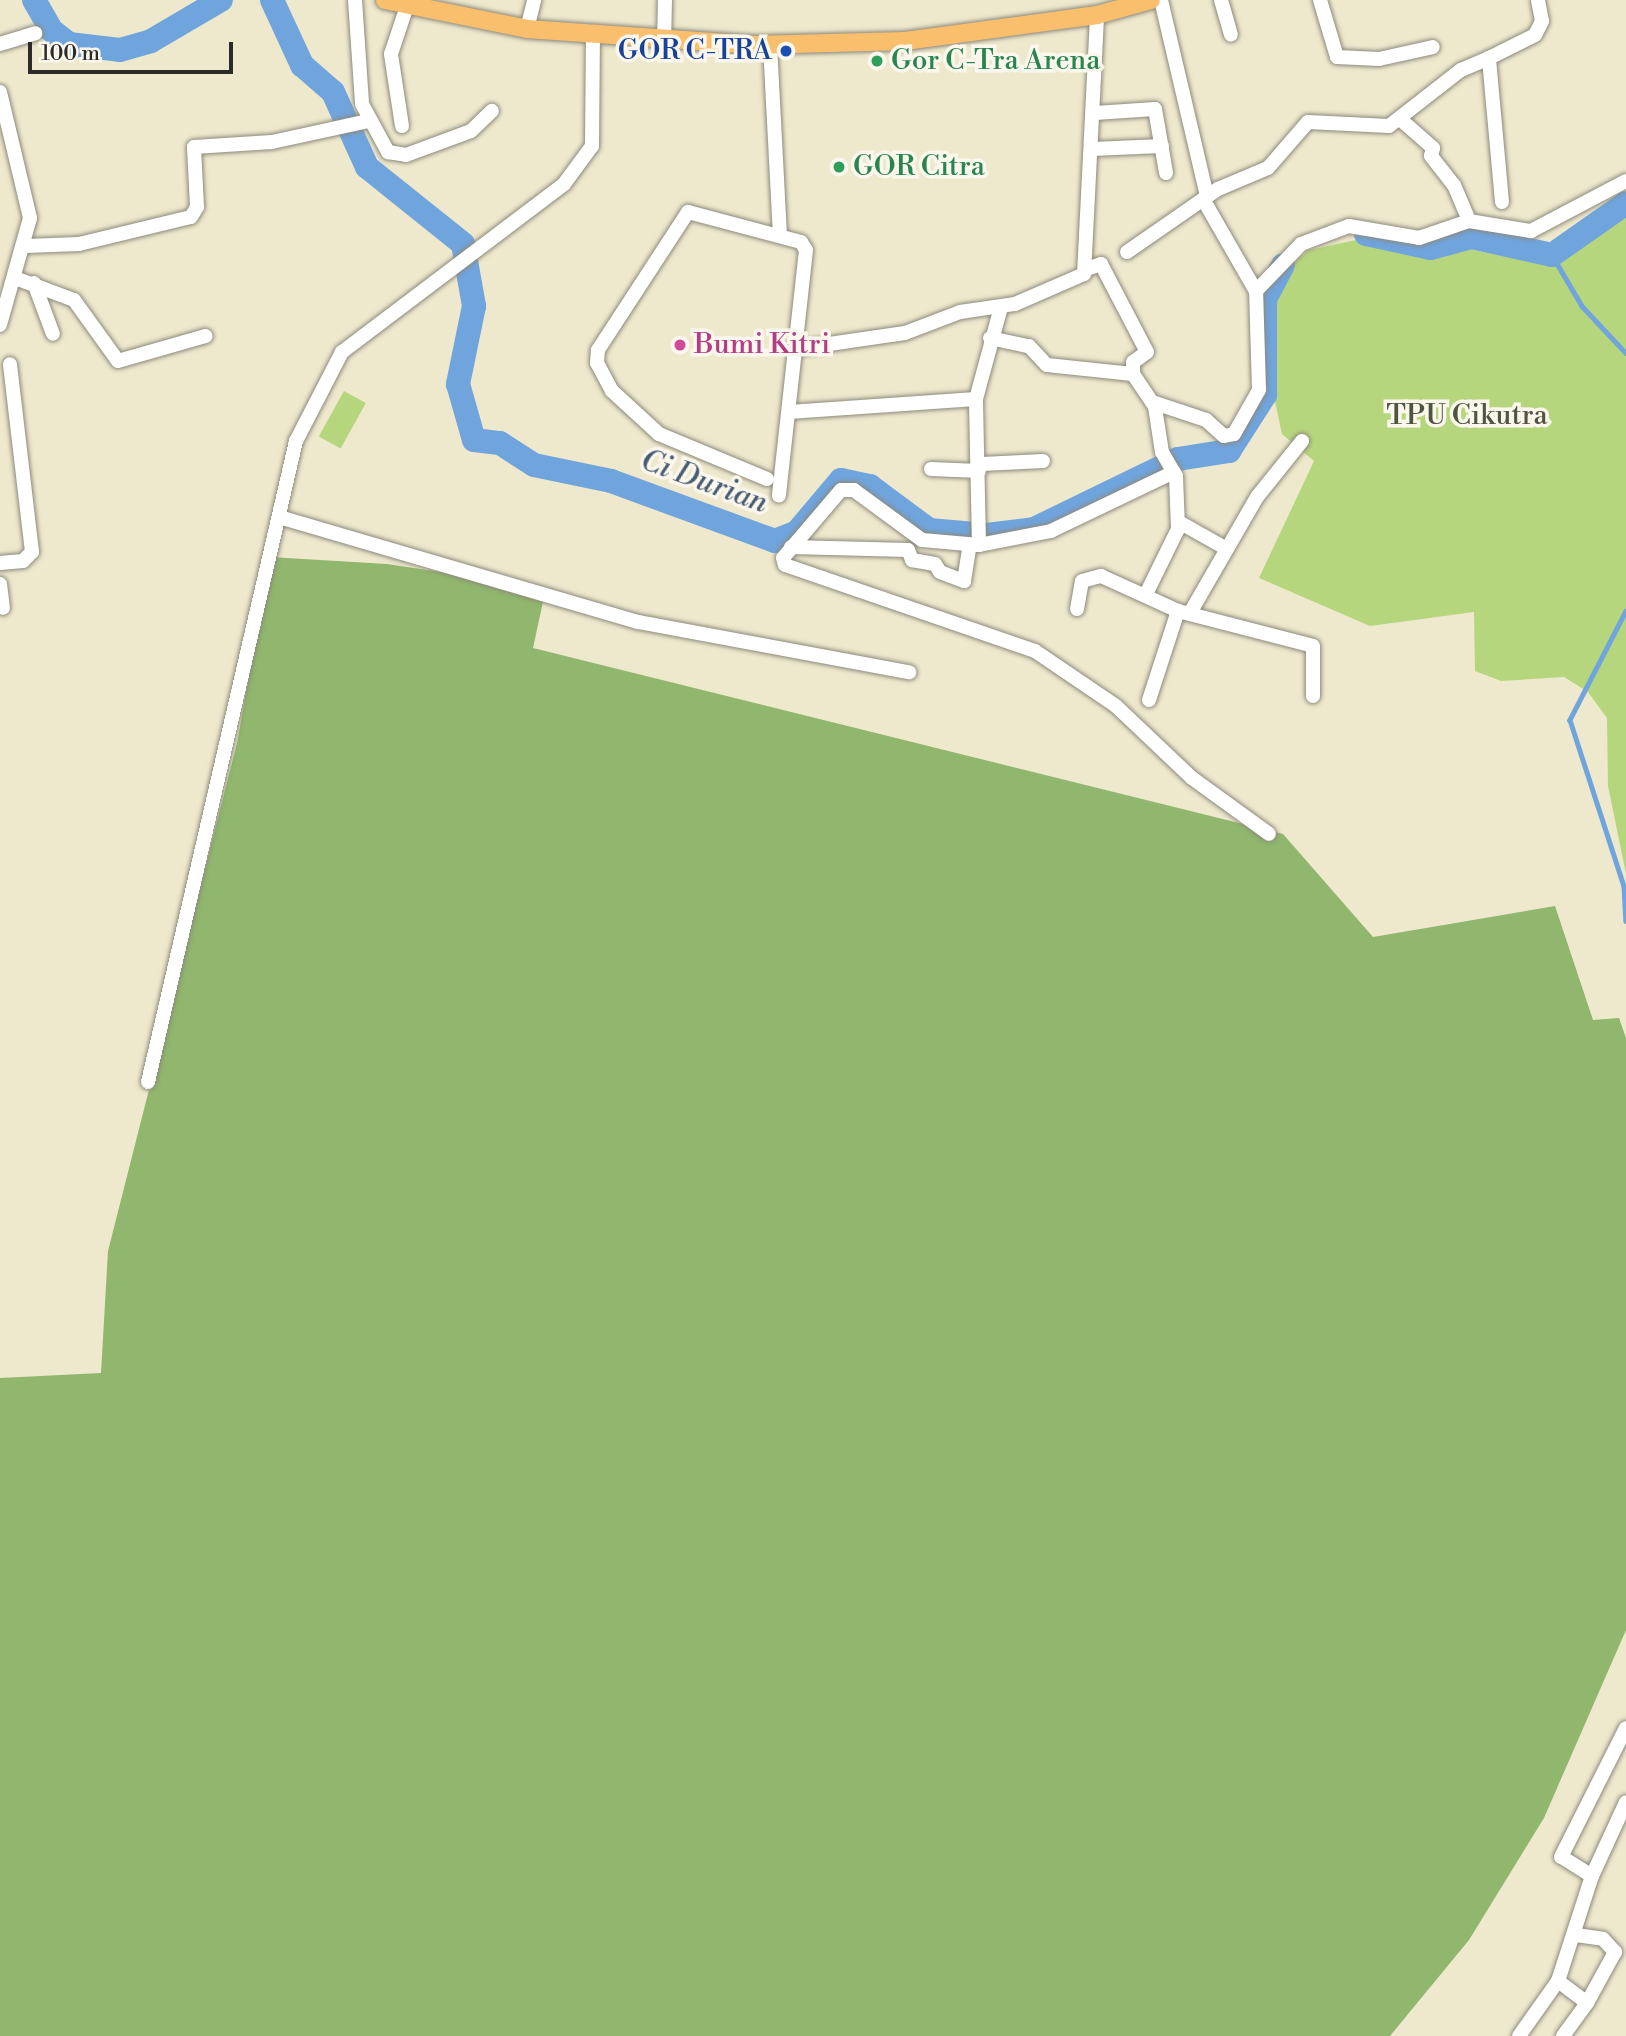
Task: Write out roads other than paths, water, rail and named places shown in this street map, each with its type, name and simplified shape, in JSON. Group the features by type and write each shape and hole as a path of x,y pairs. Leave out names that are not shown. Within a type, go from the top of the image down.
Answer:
{"main road":[{"path":"385,0 527,29 593,37 664,43 769,45 905,41 1097,16 1152,0"}],"street":[{"path":"355,0 364,122 388,152 406,155 471,131 492,111"},
{"path":"527,29 534,0"},
{"path":"664,43 665,0"},
{"path":"1152,402 1206,420 1224,436 1234,434 1259,390 1256,290 1205,197 1161,0"},
{"path":"1221,0 1231,35"},
{"path":"1320,0 1337,57 1379,59 1433,47"},
{"path":"1127,252 1205,197 1268,168 1308,122 1380,128 1401,119 1461,70 1535,35 1542,21 1538,0"},
{"path":"402,126 391,54 419,5"},
{"path":"795,349 877,339 949,315 1000,307 1079,279 1086,269 1095,113 1097,16"},
{"path":"0,44 35,33"},
{"path":"148,1082 292,454 332,365 492,243 564,184 592,146 593,37"},
{"path":"769,45 780,235"},
{"path":"1489,58 1502,202"},
{"path":"0,92 27,192 26,246 0,325"},
{"path":"1095,113 1156,109 1166,173"},
{"path":"1401,119 1433,148 1431,156 1448,176 1469,221"},
{"path":"26,246 79,244 191,217 197,207 194,147 272,142 364,122"},
{"path":"1092,149 1162,146"},
{"path":"1256,290 1301,244 1341,227 1419,238 1469,221 1531,231 1626,181"},
{"path":"767,479 714,461 642,421 601,375 597,349 688,212 801,242 808,259 795,349 788,372 789,412 779,496"},
{"path":"1086,269 1101,264 1147,352 1133,362 1133,374 1152,402 1168,463 1179,522 1146,594"},
{"path":"15,278 74,300 118,361 206,336"},
{"path":"34,283 53,334"},
{"path":"791,547 908,550 912,560 935,564 940,572 964,582 980,523 976,399 1000,307"},
{"path":"990,338 1029,346 1047,365 1133,374"},
{"path":"0,564 23,561 32,552 10,364"},
{"path":"789,412 976,399"},
{"path":"1149,701 1184,612 1302,441"},
{"path":"931,468 1043,461"},
{"path":"1168,463 1051,531 976,544 922,540 854,490 833,496 791,547 785,565 1035,650 1116,706 1192,778 1269,834"},
{"path":"279,517 638,622 909,672"},
{"path":"1179,522 1227,549"},
{"path":"1077,609 1087,577 1101,576 1184,612 1313,646 1313,696"},
{"path":"0,584 3,608"},
{"path":"1592,1876 1561,1857 1626,1728"},
{"path":"1519,2036 1558,1981 1576,1935 1592,1876 1626,1802"},
{"path":"1563,2036 1587,2003 1615,1952 1603,1939 1576,1935"},
{"path":"1558,1981 1587,2003"}],"waterway":[{"name":"Ci Durian","path":"34,0 51,30 69,44 120,50 151,41 221,0"},
{"name":"Ci Durian","path":"272,0 302,65 333,92 367,167 463,244 474,306 458,384 474,440 500,443 534,465 611,481 775,541 797,532 841,480 870,486 929,530 987,535 1034,529 1178,459 1229,451 1265,395 1265,299 1283,265"},
{"name":"Ci Durian","path":"1366,234 1431,248 1471,237 1552,255 1626,203"},
{"path":"1552,255 1582,306 1626,353"},
{"path":"1626,611 1570,720 1624,886 1626,921"}],"place":[{"name":"GOR C-TRA","path":"786,51"},
{"name":"Gor C-Tra Arena","path":"877,61"},
{"name":"GOR Citra","path":"839,167"},
{"name":"Bumi Kitri","path":"680,345"}],"park label":[{"name":"TPU Cikutra","path":"1467,416"}]}
